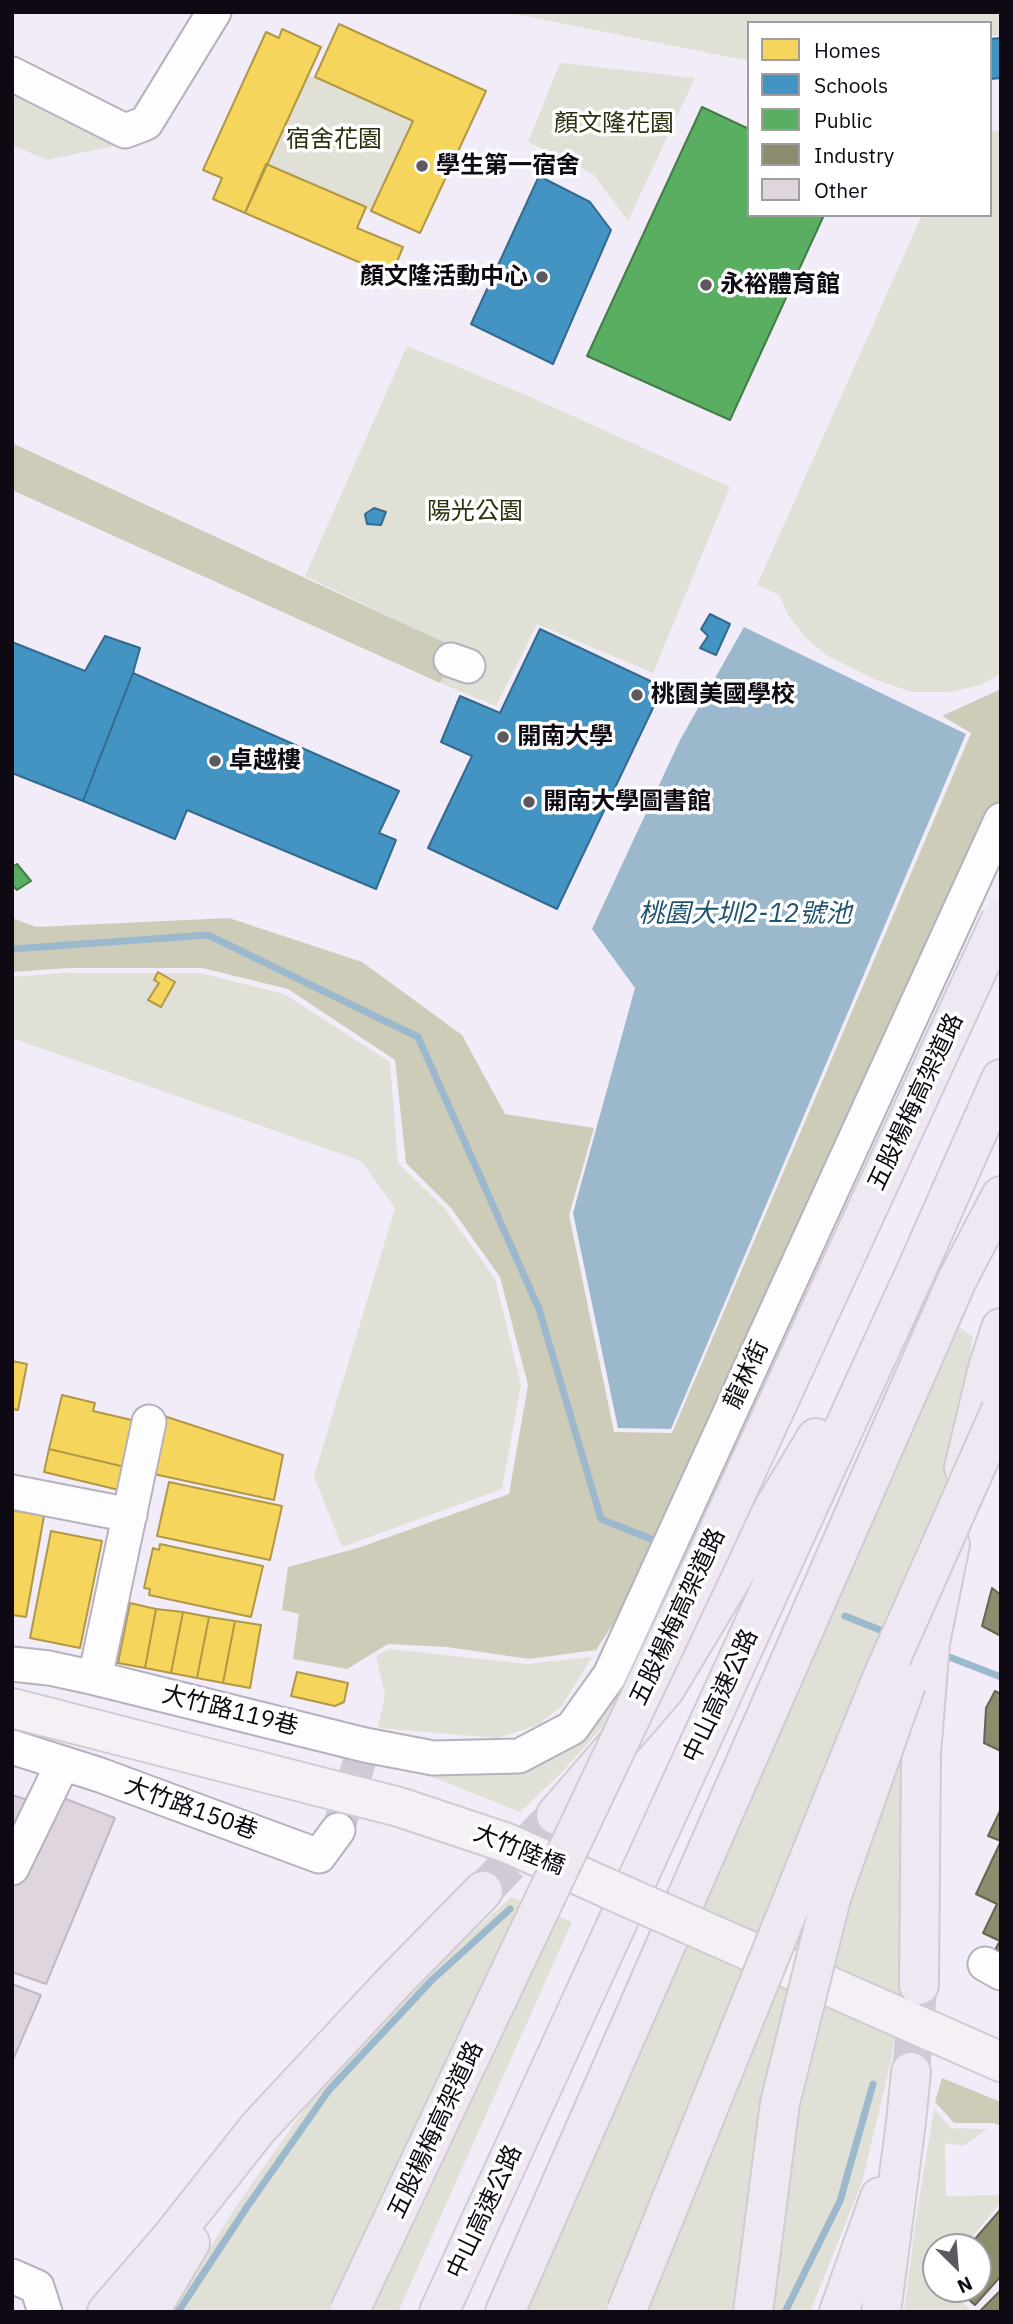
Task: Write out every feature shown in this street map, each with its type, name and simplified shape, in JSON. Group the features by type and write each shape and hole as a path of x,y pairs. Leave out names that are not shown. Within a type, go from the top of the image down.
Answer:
{"highway":[{"name":"五股楊梅高架道路","path":"349,2312 710,1550 1001,919"},
{"name":"中山高速公路","path":"439,2312 916,1271 1001,1079"},
{"name":"中山高速公路","path":"505,2312 951,1292 1001,1196"},
{"path":"556,1815 665,1689 916,1271"},
{"path":"919,1984 921,1754 930,1643 964,1467 988,1368 1001,1328"},
{"path":"626,2312 880,1682 1001,1412"},
{"path":"753,2312 780,2103 831,1898 1001,1412"},
{"path":"107,2312 171,2238 258,2128 483,1891"},
{"path":"881,2312 911,2072"},
{"path":"149,2312 210,2209 302,2081"},
{"path":"839,2312 906,2122"}],"main road":[{"name":"大竹陸橋","path":"12,1708 399,1807 507,1843 1001,2062"}],"street":[{"path":"12,74 125,131 146,123 214,12"},
{"name":"龍林街","path":"363,1751 433,1758 519,1756 572,1728 610,1675 1001,820"},
{"path":"95,1678 149,1422"},
{"path":"12,1492 130,1515"},
{"name":"大竹路119巷","path":"12,1664 49,1668 95,1678 363,1751"},
{"name":"大竹路150巷","path":"12,1747 329,1843"},
{"path":"12,1868 63,1763"},
{"path":"12,2276 37,2287 45,2312"}],"green space":[{"path":"505,12 1001,12 1001,34 992,36 992,21 747,21 747,61"},
{"name":"顏文隆花園","path":"560,63 695,78 628,221 593,174 528,142"},
{"name":"宿舍花園","path":"308,75 413,121 371,211 266,164"},
{"path":"12,94 119,145 47,160 12,145"},
{"path":"992,130 1001,132 1001,673 981,685 949,692 912,692 874,679 828,656 807,639 788,615 779,595 757,585 921,217 992,217"},
{"name":"陽光公園","path":"407,346 526,395 730,487 653,673 537,624 496,706 440,683 456,648 305,576"},
{"path":"12,443 457,648 440,683 12,490"},
{"path":"1001,689 1001,862 803,1289 652,1565 596,1650 529,1659 447,1647 388,1644 347,1669 293,1659 299,1614 282,1610 288,1567 358,1548 509,1494 528,1385 500,1277 451,1208 406,1163 395,1060 288,989 202,968 69,968 12,972 12,918 36,927 229,918 362,962 462,1035 505,1114 594,1128 569,1215 614,1432 672,1433 971,733 942,716"},
{"path":"64,973 200,973 284,994 390,1062 398,1163 445,1209 495,1279 521,1385 502,1489 342,1547 314,1476 395,1208 361,1161 12,1038 12,977"},
{"path":"955,1324 973,1337 947,1479 926,1771 905,1967 891,2061 862,2182 810,2312 522,2312"},
{"path":"662,1569 698,1593 631,1695 562,1772 520,1812 372,1753 502,1748 571,1712"},
{"path":"389,1649 527,1664 592,1657 562,1706 538,1725 498,1738 378,1728 385,1695 376,1656"},
{"path":"511,1897 572,1922 398,2312 169,2312 239,2202 311,2100 403,1996"},
{"path":"942,2078 1001,2102 1001,2126 993,2123 954,2123 935,2102"},
{"path":"934,2109 951,2128 987,2129 964,2146 945,2143 946,2196 1001,2195 1001,2202 976,2233 922,2233 922,2303 963,2303 973,2312 904,2312"}],"water":[{"name":"桃園大圳2-12號池","path":"744,627 966,734 671,1429 618,1428 573,1213 635,988 592,929 680,740"}],"building: Homes":[{"name":"學生第一宿舍","path":"339,24 486,91 420,233 371,211 413,121 315,77"},
{"path":"282,29 321,47 245,213 213,199 222,178 203,170 266,32 279,38"},
{"path":"266,164 366,207 357,228 403,247 391,276 245,213"},
{"path":"158,972 175,982 161,1007 148,1000 159,983 154,980"},
{"path":"12,1361 27,1364 18,1410 12,1409"},
{"path":"62,1395 95,1403 93,1411 136,1421 125,1467 49,1449"},
{"path":"161,1415 283,1455 274,1500 149,1473"},
{"path":"49,1449 125,1467 119,1490 44,1472"},
{"path":"169,1482 282,1506 270,1560 157,1536"},
{"path":"12,1510 44,1516 26,1617 12,1615"},
{"path":"51,1531 102,1541 80,1648 30,1638"},
{"path":"160,1544 263,1566 251,1617 149,1595 150,1589 144,1588 153,1548 159,1550"},
{"path":"130,1603 156,1609 145,1668 118,1663"},
{"path":"156,1609 183,1612 171,1673 145,1668"},
{"path":"183,1612 209,1617 197,1678 171,1673"},
{"path":"209,1617 235,1621 223,1683 197,1678"},
{"path":"235,1621 261,1625 250,1688 223,1683"},
{"path":"297,1672 348,1683 344,1702 335,1706 291,1696"}],"building: Schools":[{"path":"1001,38 1001,78 992,79 992,39"},
{"name":"顏文隆活動中心","path":"539,176 590,202 611,230 553,364 471,324"},
{"path":"374,508 386,512 381,525 367,524 365,514"},
{"path":"710,614 730,624 716,655 700,648 708,636 701,629"},
{"name":"開南大學圖書館","path":"540,629 663,687 557,909 428,848 472,756 441,742 460,696 500,713"},
{"path":"105,636 140,648 133,673 83,801 12,773 12,642 85,671"},
{"name":"卓越樓","path":"133,673 399,791 379,833 396,840 376,889 187,810 175,839 83,801"}],"building: Public":[{"name":"永裕體育館","path":"702,107 747,128 747,217 823,217 730,420 587,356"},
{"path":"17,864 31,881 17,890 12,885 12,867"}],"building: Industry":[{"path":"992,1588 1001,1595 1001,1636 982,1626"},
{"path":"995,1691 1001,1694 1001,1751 984,1743 986,1708"},
{"path":"1001,1809 1001,1841 988,1836"},
{"path":"1001,1841 1001,1952 995,1950 1000,1941 983,1933 997,1904 976,1894"},
{"path":"1001,2209 1001,2276 992,2286 992,2233 980,2233"},
{"path":"1001,2290 1001,2312 981,2312 988,2303 992,2303 992,2299"}],"building: Other":[{"path":"53,1794 115,1818 46,1984 12,1972 12,1880"},
{"path":"12,1795 28,1800 12,1833"},
{"path":"12,1984 41,1995 12,2062"}],"waterway":[{"path":"12,949 208,935 418,1037 539,1309 601,1519 661,1543"},
{"path":"845,1616 890,1634"},
{"path":"944,1655 1001,1677"},
{"path":"178,2312 329,2090 432,1980 510,1909"},
{"path":"785,2312 840,2201 873,2084"}],"tunnel":[{"path":"338,1830 361,1757"},
{"path":"483,1891 556,1815"},
{"path":"911,2072 918,1991"}],"place":[{"name":"學生第一宿舍","path":"422,166"},
{"name":"顏文隆活動中心","path":"542,277"},
{"name":"永裕體育館","path":"706,285"},
{"name":"桃園美國學校","path":"637,695"},
{"name":"開南大學","path":"503,737"},
{"name":"卓越樓","path":"215,761"},
{"name":"開南大學圖書館","path":"529,802"}]}
